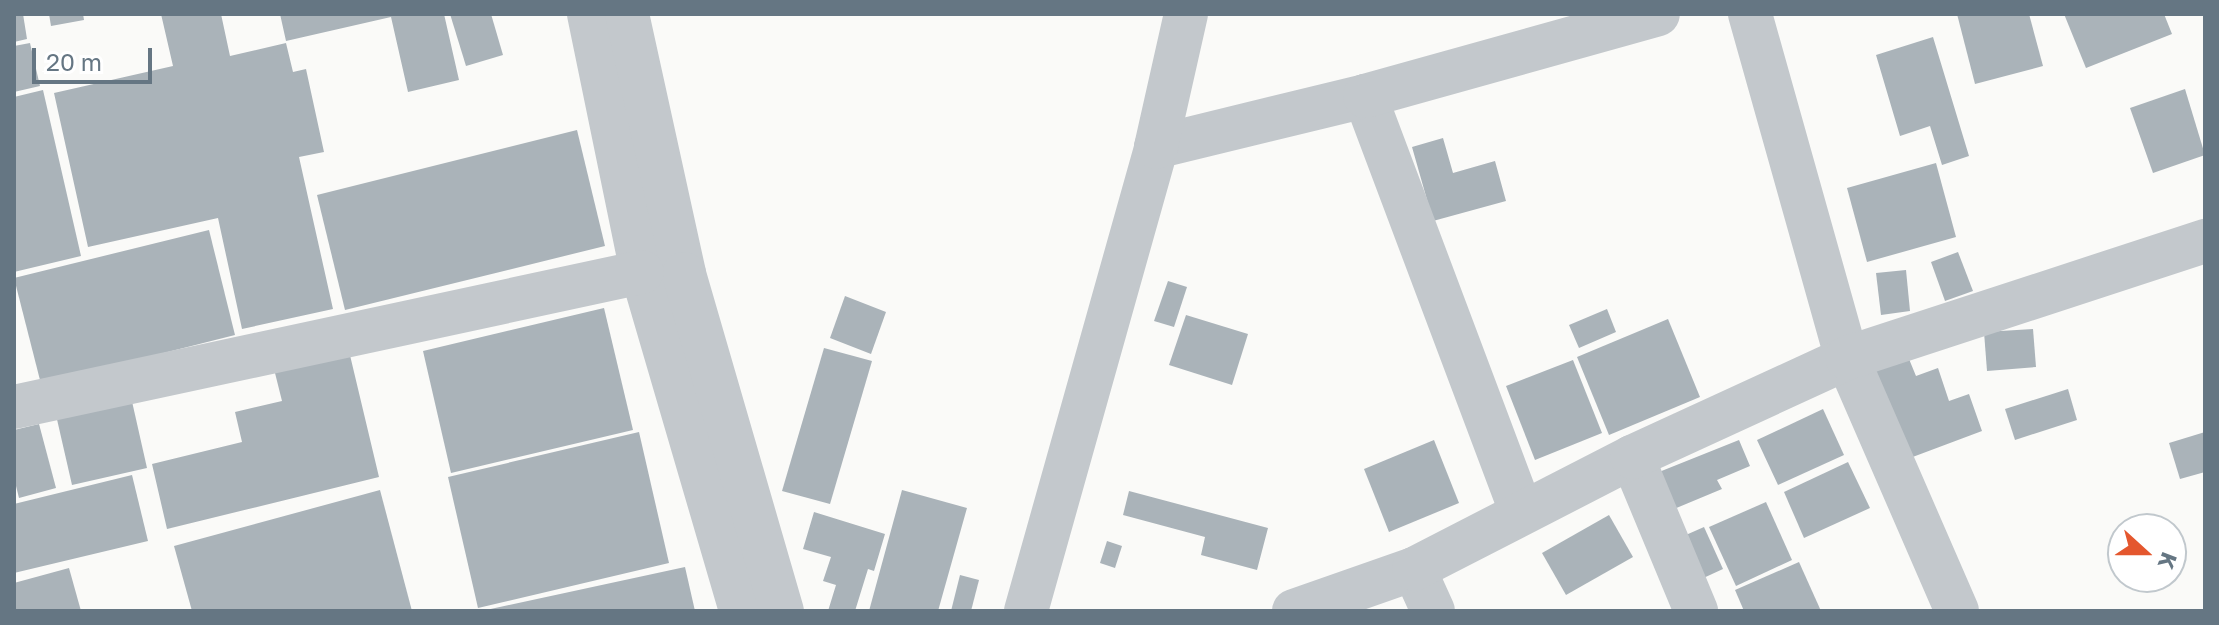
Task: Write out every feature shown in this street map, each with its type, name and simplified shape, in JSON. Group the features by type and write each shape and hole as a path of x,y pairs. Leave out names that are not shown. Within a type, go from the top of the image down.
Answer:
{"street":[{"path":"589,14 642,272 741,611"},
{"path":"627,14 684,274 782,611"},
{"path":"1026,611 1156,147 1186,14"},
{"path":"1156,147 1365,96 1658,14"},
{"path":"1750,14 1847,358 1957,611"},
{"path":"1365,96 1521,512"},
{"path":"1294,611 1414,569 1632,457 1847,358 2205,241"},
{"path":"14,407 642,272"},
{"path":"1632,457 1696,611"},
{"path":"1414,569 1433,611"}],"building":[{"path":"14,14 23,14 27,39 14,42"},
{"path":"49,14 83,14 84,20 51,26"},
{"path":"161,14 221,14 230,56 286,43 293,72 306,69 324,152 299,157 333,309 242,329 218,218 88,247 54,93 173,66"},
{"path":"280,14 444,14 459,80 408,92 391,17 286,41"},
{"path":"450,14 491,14 503,55 466,66"},
{"path":"1957,14 2029,14 2043,66 1975,84"},
{"path":"2064,14 2164,14 2172,34 2086,68"},
{"path":"1933,37 1969,156 1942,165 1930,126 1900,136 1876,55"},
{"path":"30,43 40,86 14,92 14,46"},
{"path":"2185,89 2205,155 2153,173 2130,108"},
{"path":"43,90 81,256 14,272 14,97"},
{"path":"577,130 605,246 345,310 317,195"},
{"path":"1443,138 1453,173 1495,161 1506,201 1433,221 1412,147"},
{"path":"1936,163 1956,237 1867,262 1847,188"},
{"path":"209,230 235,335 41,384 14,278"},
{"path":"1958,252 1973,291 1945,301 1931,262"},
{"path":"1906,270 1910,311 1881,315 1876,273"},
{"path":"1168,281 1187,287 1174,327 1154,321"},
{"path":"845,296 886,312 871,354 830,338"},
{"path":"604,308 633,430 451,473 423,351"},
{"path":"1607,309 1616,332 1579,348 1569,325"},
{"path":"1186,315 1248,334 1232,385 1169,365"},
{"path":"1668,319 1700,397 1609,435 1577,357"},
{"path":"2033,329 2036,367 1987,371 1984,332"},
{"path":"824,348 872,361 830,504 782,491"},
{"path":"349,351 379,477 167,529 152,464 242,442 235,412 282,401 274,369"},
{"path":"1909,359 1916,376 1938,368 1949,401 1969,394 1982,431 1902,461 1869,373"},
{"path":"1573,360 1602,433 1535,460 1506,386"},
{"path":"2068,389 2077,420 2015,440 2005,409"},
{"path":"131,397 147,468 72,485 56,415"},
{"path":"1823,409 1844,455 1778,485 1757,440"},
{"path":"39,424 56,488 19,498 14,478 14,430"},
{"path":"639,432 669,563 478,608 448,477"},
{"path":"2205,432 2205,472 2180,479 2169,443"},
{"path":"1434,440 1459,503 1389,532 1364,469"},
{"path":"1739,440 1750,466 1717,480 1722,489 1674,509 1659,472"},
{"path":"1848,462 1870,508 1804,538 1784,492"},
{"path":"132,475 148,541 14,573 14,504"},
{"path":"380,490 412,611 192,611 174,546"},
{"path":"902,490 967,508 938,611 869,611"},
{"path":"1129,491 1268,528 1257,570 1201,555 1205,537 1123,515"},
{"path":"1766,502 1792,560 1736,586 1709,527"},
{"path":"814,512 885,534 874,571 868,569 855,611 828,611 836,585 823,581 831,557 803,549"},
{"path":"1609,515 1633,557 1566,595 1542,553"},
{"path":"1704,527 1723,569 1699,580 1679,538"},
{"path":"1107,541 1122,546 1115,568 1100,563"},
{"path":"1799,562 1821,611 1744,611 1735,590"},
{"path":"685,567 695,611 486,611 486,610"},
{"path":"69,568 81,611 14,611 14,583"},
{"path":"960,575 979,580 971,611 951,611"}]}
